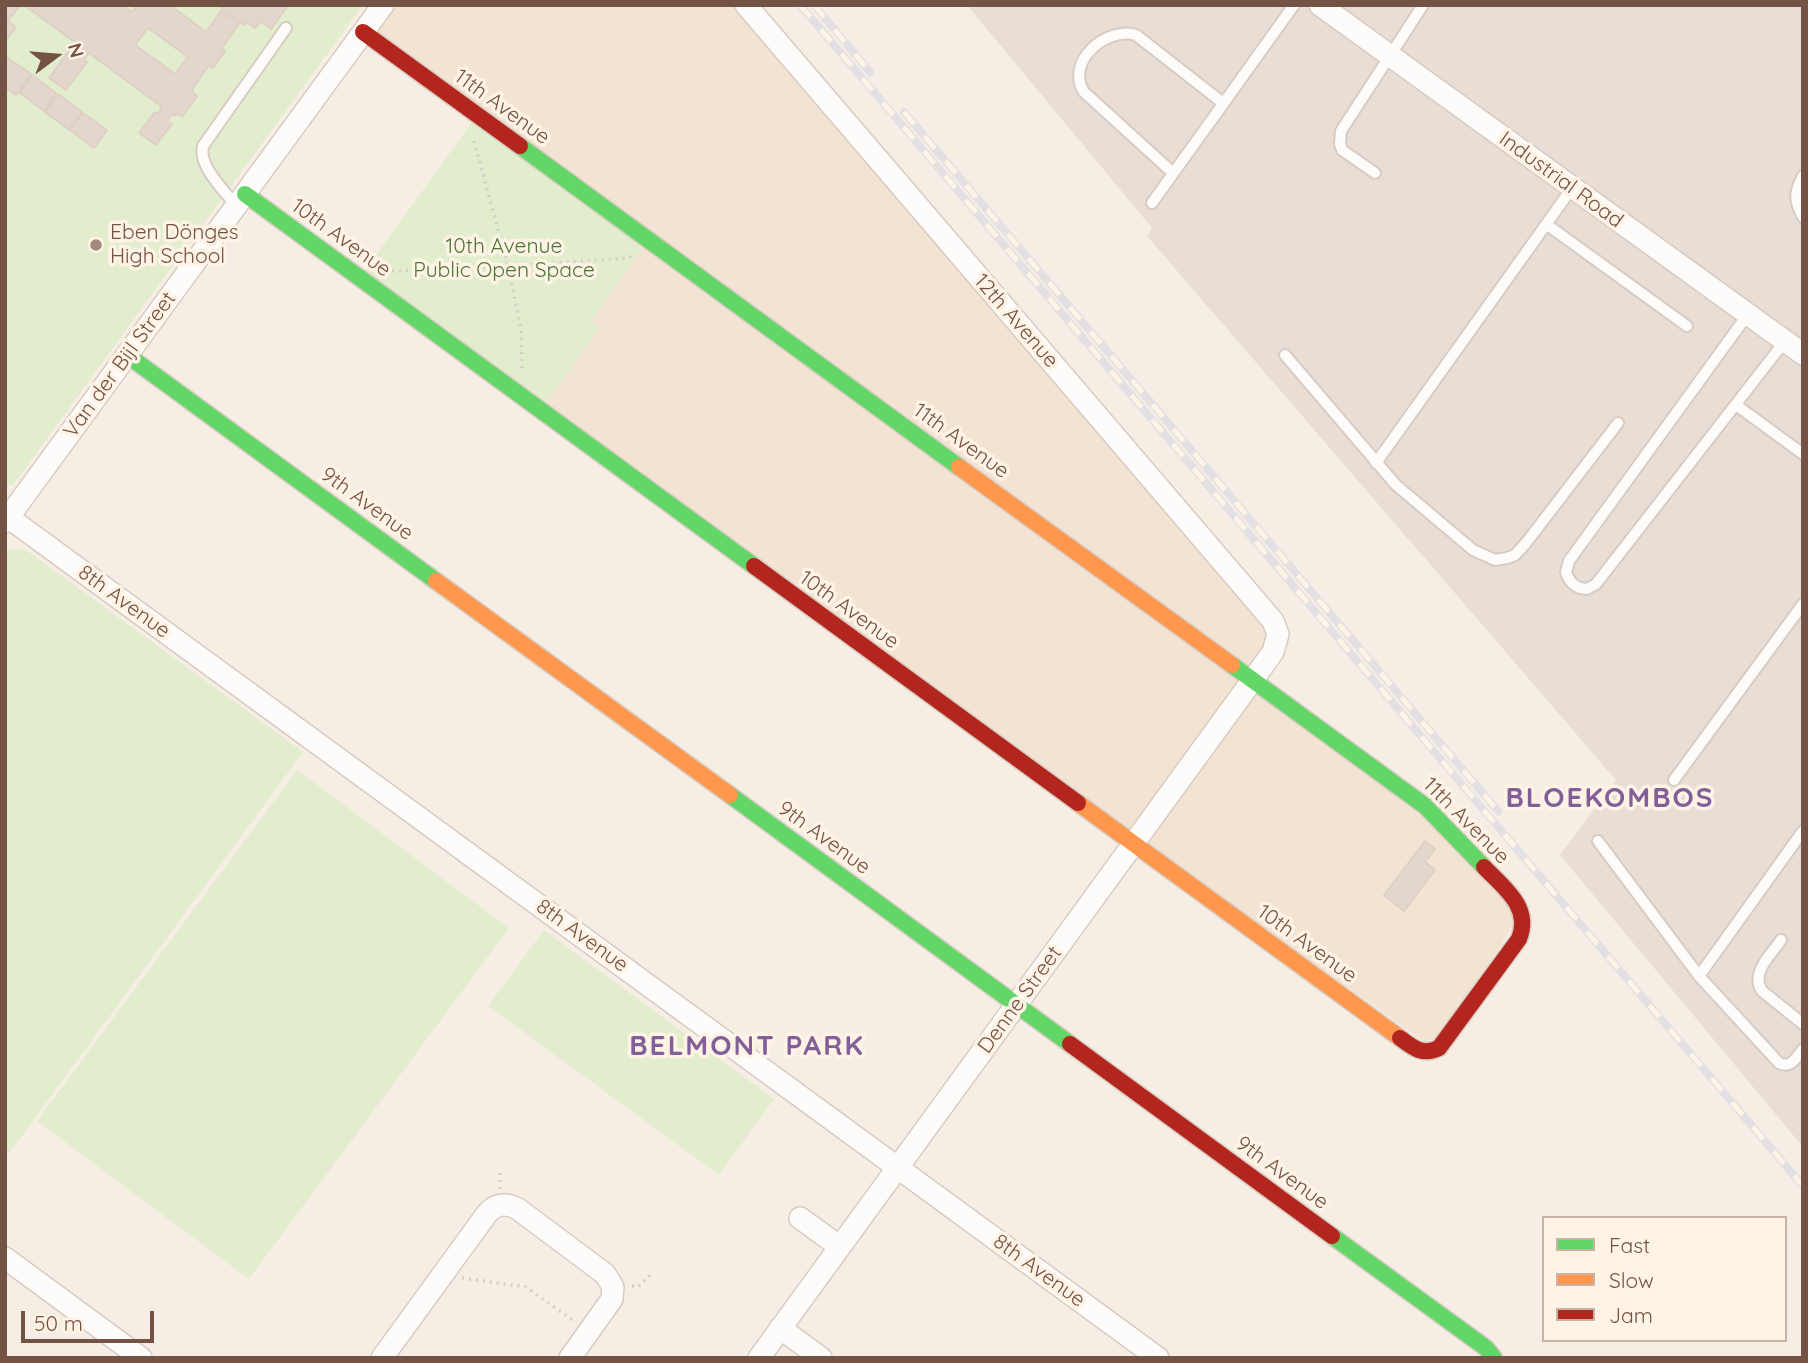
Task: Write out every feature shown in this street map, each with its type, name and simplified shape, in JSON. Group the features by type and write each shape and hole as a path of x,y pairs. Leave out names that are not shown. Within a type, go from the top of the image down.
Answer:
{"street":[{"name":"Van der Bijl Street","path":"6,518 383,5"},
{"name":"12th Avenue","path":"746,5 1273,621 1278,640"},
{"name":"Industrial Road","path":"1320,5 1803,354"},
{"name":"11th Avenue","path":"363,32 1425,806 1517,902 1524,920 1521,937 1439,1048 1431,1052"},
{"name":"10th Avenue","path":"241,200 360,278 1418,1051 1431,1052"},
{"name":"9th Avenue","path":"127,355 1486,1348 1494,1358"},
{"name":"8th Avenue","path":"6,518 1158,1358"},
{"name":"Denne Street","path":"759,1358 1253,680 1273,652 1278,640"},
{"path":"382,1358 489,1210 506,1205 518,1209 605,1273 613,1284 612,1299 569,1358"},
{"path":"800,1219 840,1247"},
{"path":"5,1258 141,1358"},
{"path":"780,1328 821,1358"}],"lane":[{"path":"1152,203 1294,5"},
{"path":"1375,173 1342,150 1341,131 1423,5"},
{"path":"241,200 205,163 202,146 286,28"},
{"path":"1173,173 1084,92 1078,83 1077,74 1086,57 1104,38 1127,32 1136,35 1223,103"},
{"path":"1803,176 1795,191 1795,198 1803,217"},
{"path":"1376,463 1572,188"},
{"path":"1546,224 1687,326"},
{"path":"1748,314 1569,561 1566,572 1570,582 1582,589 1596,584 1785,341"},
{"path":"1284,355 1409,498 1473,550 1494,560 1515,555 1526,543 1618,423"},
{"path":"1735,405 1803,454"},
{"path":"1674,780 1803,604"},
{"path":"1699,976 1803,831"},
{"path":"1598,841 1699,976 1779,1063 1784,1066 1792,1063 1803,1049"},
{"path":"1781,940 1758,974 1758,985 1803,1024"}],"path":[{"path":"478,116 472,131 508,266 521,328 522,384 517,393"},
{"path":"360,278 370,272 629,258 646,238"},
{"path":"613,1284 638,1287 653,1272"},
{"path":"443,1275 526,1287 589,1332"}],"shaded area":[{"path":"382,5 745,5 1275,627 1253,678 1426,805 1522,910 1437,1051 541,411 599,328 590,321 648,241 362,33"},
{"path":"967,5 1803,5 1803,1147 1560,855 1616,780 1147,236 1152,228"}],"green space":[{"name":"Eben Dönges High School","path":"5,5 363,5 13,485 5,485"},
{"name":"10th Avenue Public Open Space","path":"472,122 644,246 591,321 600,328 545,404 364,272"},
{"path":"14,549 26,550 303,752 5,1159 5,552"},
{"path":"297,770 509,928 249,1279 37,1121"},
{"path":"544,930 774,1099 719,1175 488,1006"}],"building":[{"path":"5,5 20,5 9,20 5,17"},
{"path":"24,5 126,5 132,12 137,5 170,5 206,32 221,11 239,24 222,48 225,51 213,68 209,65 193,88 192,92 197,96 182,117 177,113 175,116 172,114 167,121 172,124 156,145 139,133 162,107 89,53 84,60 87,62 66,90 49,78 70,49 74,53 80,46","holes":["148,28 188,57 175,74 135,45"]},
{"path":"217,5 287,7 271,29 261,21 255,28 246,22 244,25"},
{"path":"5,19 16,27 5,42"},
{"path":"5,56 31,74 16,95 5,87"},
{"path":"32,75 56,93 44,111 20,93"},
{"path":"58,94 82,112 69,130 45,112"},
{"path":"83,113 107,130 94,148 70,130"},
{"path":"1425,841 1435,849 1425,862 1435,870 1404,911 1384,895"}],"railway":[{"path":"800,5 1803,1186"},
{"path":"814,5 870,72"},
{"path":"904,112 1498,811"}],"traffic: fast":[{"path":"520,146 959,467"},
{"path":"245,194 754,566"},
{"path":"127,355 436,581"},
{"path":"1232,665 1425,806 1484,867"},
{"path":"730,795 1070,1044"},
{"path":"1332,1236 1486,1348 1494,1358"}],"traffic: slow":[{"path":"959,467 1232,665"},
{"path":"436,581 730,795"},
{"path":"1078,803 1400,1038"}],"traffic: jam":[{"path":"363,32 520,146"},
{"path":"754,566 1078,803"},
{"path":"1400,1038 1423,1051 1439,1048 1519,939 1522,928 1519,907 1514,898 1484,867"},
{"path":"1070,1044 1332,1236"}],"place":[{"name":"Eben Dönges High School","path":"96,245"}],"district":[{"name":"BLOEKOMBOS","path":"1610,799"},
{"name":"BELMONT PARK","path":"747,1047"}]}
